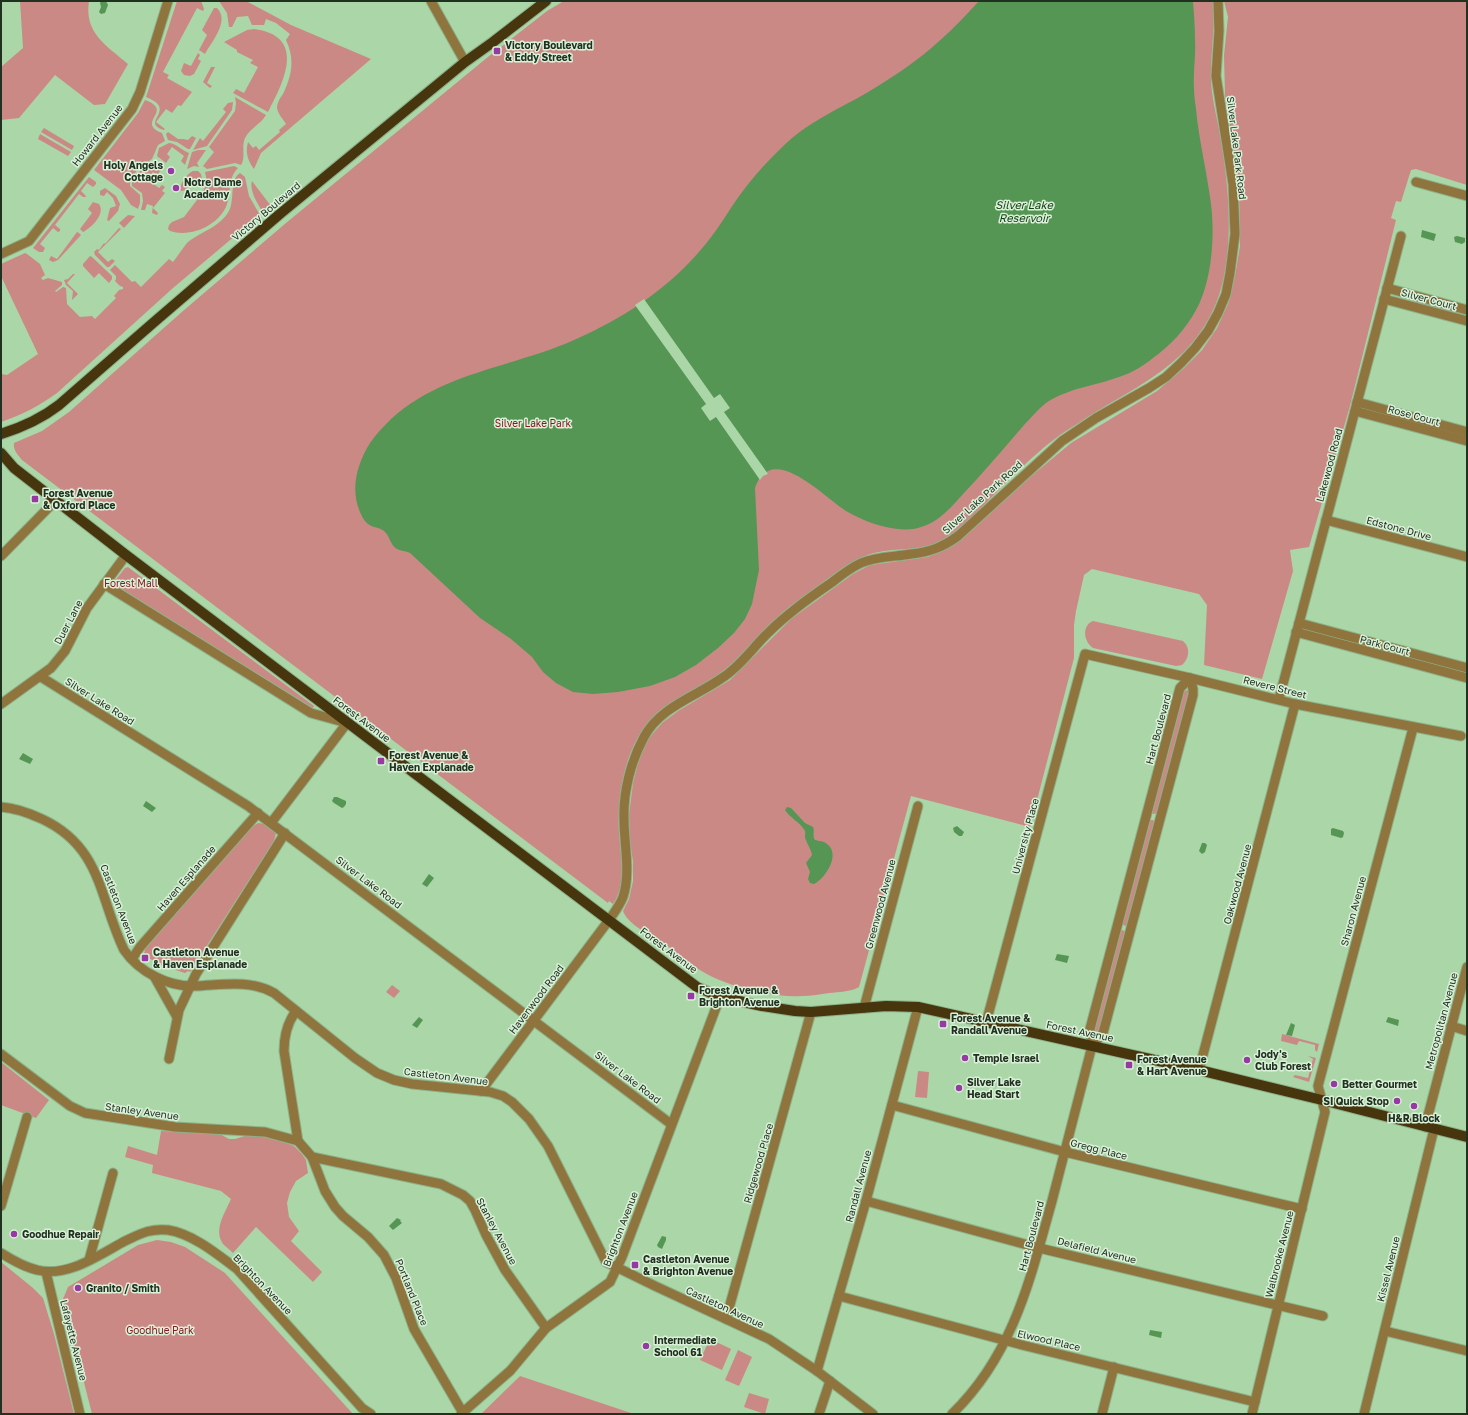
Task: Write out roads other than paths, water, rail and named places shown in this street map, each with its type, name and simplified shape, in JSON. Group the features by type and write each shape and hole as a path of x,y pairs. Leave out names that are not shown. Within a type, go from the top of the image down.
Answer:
{"main road":[{"name":"Victory Boulevard","path":"1,434 22,428 44,417 281,213 464,62 546,1"},
{"name":"Forest Avenue","path":"1,453 14,468 55,501 347,723 697,986 720,997 762,1006 811,1012 894,1006 918,1007 1200,1070 1467,1137"}],"street":[{"name":"Howard Avenue","path":"1,254 29,241 132,109 140,92 168,1"},
{"path":"431,1 464,62"},
{"name":"Silver Lake Park Road","path":"609,920 621,902 626,883 627,870 624,818 628,781 640,746 655,720 671,708 701,692 729,673 768,632 789,614 837,578 861,563 878,558 929,551 945,545 958,536 1062,441 1096,418 1166,377 1195,348 1208,331 1226,294 1235,234 1232,184 1216,76 1219,31 1218,1"},
{"path":"1416,182 1467,196"},
{"name":"Lakewood Road","path":"1279,699 1401,236"},
{"name":"Silver Court","path":"1387,288 1467,310"},
{"name":"Silver Court","path":"1384,299 1467,321"},
{"name":"Rose Court","path":"1356,406 1467,432"},
{"name":"Rose Court","path":"1356,406 1467,441"},
{"path":"1,556 55,501"},
{"name":"Edstone Drive","path":"1326,520 1467,557"},
{"name":"Duer Lane","path":"1,704 52,668 65,651 87,608 126,555"},
{"path":"104,584 311,713 347,723 271,823"},
{"name":"Park Court","path":"1298,628 1467,668"},
{"name":"Park Court","path":"1298,628 1467,678"},
{"name":"Revere Street","path":"1085,654 1295,704 1413,728 1461,736"},
{"name":"University Place","path":"986,1023 1085,654"},
{"name":"Silver Lake Road","path":"41,677 258,813 672,1124"},
{"name":"Hart Boulevard","path":"952,1414 977,1386 1006,1341 1024,1297 1065,1152 1092,1046 1090,1029 1180,688 1190,678 1194,689 1193,695 1103,1033 1092,1046"},
{"name":"Oakwood Avenue","path":"1200,1070 1295,704"},
{"name":"Sharon Avenue","path":"1322,1100 1318,1086 1413,728"},
{"name":"Greenwood Avenue","path":"864,1008 918,806"},
{"name":"Castleton Avenue","path":"1,807 23,811 47,822 69,835 80,846 94,871 123,947 132,959 144,970 154,976 171,982 190,986 232,984 257,986 274,993 358,1061 383,1076 400,1082 481,1091 496,1094 509,1100 529,1118 551,1152 606,1262 769,1339 817,1371 873,1414"},
{"name":"Haven Esplanade","path":"132,959 140,947 258,813"},
{"path":"169,1059 177,1017 182,1002 196,974 285,833"},
{"name":"Havenwood Road","path":"481,1091 609,920"},
{"name":"Metropolitan Avenue","path":"1430,1128 1451,1026 1467,967"},
{"path":"154,976 177,1017"},
{"name":"Brighton Avenue","path":"462,1413 510,1371 546,1328 610,1282 617,1268 720,997"},
{"name":"Randall Avenue","path":"817,1371 866,1201 918,1007"},
{"path":"296,1012 289,1024 284,1038 284,1051 298,1141"},
{"name":"Ridgewood Place","path":"726,1319 811,1012"},
{"path":"1451,1026 1467,1031"},
{"name":"Stanley Avenue","path":"1,1054 70,1106 85,1113 175,1127 265,1132 298,1141"},
{"name":"Walbrooke Avenue","path":"1252,1414 1325,1112 1322,1100"},
{"name":"Gregg Place","path":"892,1105 1065,1152 1302,1209"},
{"path":"1,1206 27,1117"},
{"name":"Kissel Avenue","path":"1364,1414 1385,1331 1430,1128"},
{"name":"Portland Place","path":"298,1141 312,1157 325,1191 335,1207 343,1216 368,1237 384,1255 396,1278 414,1329 462,1413"},
{"name":"Stanley Avenue","path":"312,1157 441,1184 463,1194 470,1201 475,1210 486,1235 505,1270 546,1328"},
{"path":"89,1260 113,1173"},
{"name":"Delafield Avenue","path":"866,1201 1039,1248 1323,1316"},
{"name":"Brighton Avenue","path":"1,1253 35,1270 46,1272 58,1271 73,1267 89,1260 144,1231 168,1230 189,1237 237,1270 343,1388 362,1408 371,1414"},
{"name":"Lafayette Avenue","path":"46,1272 80,1414"},
{"name":"Elwood Place","path":"839,1296 1006,1341 1255,1402"},
{"path":"1385,1331 1467,1351"},
{"path":"1102,1414 1114,1367"},
{"path":"819,1414 830,1381"}],"water":[{"path":"101,1 106,1 108,5 105,13 101,14 99,12 101,7 100,3"},
{"name":"Silver Lake Reservoir","path":"979,1 1193,1 1195,25 1194,96 1211,204 1213,230 1211,258 1206,286 1196,310 1177,337 1165,348 1137,369 1110,380 1063,394 1046,403 1024,425 951,508 936,520 919,528 905,530 896,529 881,526 855,516 846,511 812,485 785,471 773,470 763,475 755,488 759,570 752,604 745,619 734,633 696,665 675,677 650,686 618,692 593,694 573,692 556,683 543,672 532,657 511,639 480,618 410,553 397,549 384,531 365,522 357,503 355,486 358,468 370,443 377,433 391,419 411,403 455,380 551,349 574,340 635,307 671,280 703,247 756,174 792,138 812,123 886,81 909,66 943,38"},
{"path":"1422,230 1436,234 1434,241 1421,237"},
{"path":"1457,236 1465,238 1465,242 1462,244 1455,242 1454,237"},
{"path":"23,753 33,759 30,764 19,759"},
{"path":"334,797 346,801 344,807 342,808 332,801"},
{"path":"146,801 156,808 152,812 143,806"},
{"path":"787,807 791,808 805,823 813,827 815,840 824,842 831,848 833,854 830,866 823,877 814,884 810,883 808,879 810,872 806,863 812,855 805,839 805,831 787,813 785,810"},
{"path":"957,826 964,832 962,836 959,836 954,832 953,828"},
{"path":"1333,828 1343,831 1343,837 1341,838 1331,835 1331,829"},
{"path":"1202,843 1207,845 1205,852 1202,854 1199,851"},
{"path":"429,874 434,878 427,887 422,884"},
{"path":"1057,954 1069,956 1067,963 1055,960"},
{"path":"419,1017 423,1020 417,1028 412,1025"},
{"path":"1388,1017 1399,1020 1398,1026 1386,1022"},
{"path":"1291,1023 1295,1025 1292,1036 1286,1035"},
{"path":"397,1218 401,1220 400,1221 402,1223 393,1230 389,1226"},
{"path":"662,1236 666,1237 666,1240 662,1249 657,1245"},
{"path":"1150,1330 1162,1332 1161,1338 1149,1335"}],"place":[{"name":"Victory Boulevard & Eddy Street","path":"497,51"},
{"name":"Holy Angels Cottage","path":"171,171"},
{"name":"Notre Dame Academy","path":"176,188"},
{"name":"Forest Avenue & Oxford Place","path":"35,499"},
{"name":"Forest Avenue & Haven Explanade","path":"381,761"},
{"name":"Castleton Avenue & Haven Esplanade","path":"145,958"},
{"name":"Forest Avenue & Brighton Avenue","path":"691,996"},
{"name":"Forest Avenue & Randall Avenue","path":"943,1024"},
{"name":"Temple Israel","path":"965,1058"},
{"name":"Jody's Club Forest","path":"1247,1060"},
{"name":"Forest Avenue & Hart Avenue","path":"1129,1065"},
{"name":"Better Gourmet","path":"1334,1084"},
{"name":"Silver Lake Head Start","path":"959,1088"},
{"name":"SI Quick Stop","path":"1397,1101"},
{"name":"H&R Block","path":"1414,1106"},
{"name":"Goodhue Repair","path":"14,1234"},
{"name":"Castleton Avenue & Brighton Avenue","path":"635,1265"},
{"name":"Granito / Smith","path":"78,1288"},
{"name":"Intermediate School 61","path":"646,1346"}],"park label":[{"name":"Silver Lake Park","path":"533,423"},
{"name":"Forest Mall","path":"131,583"},
{"name":"Goodhue Park","path":"160,1330"}]}
